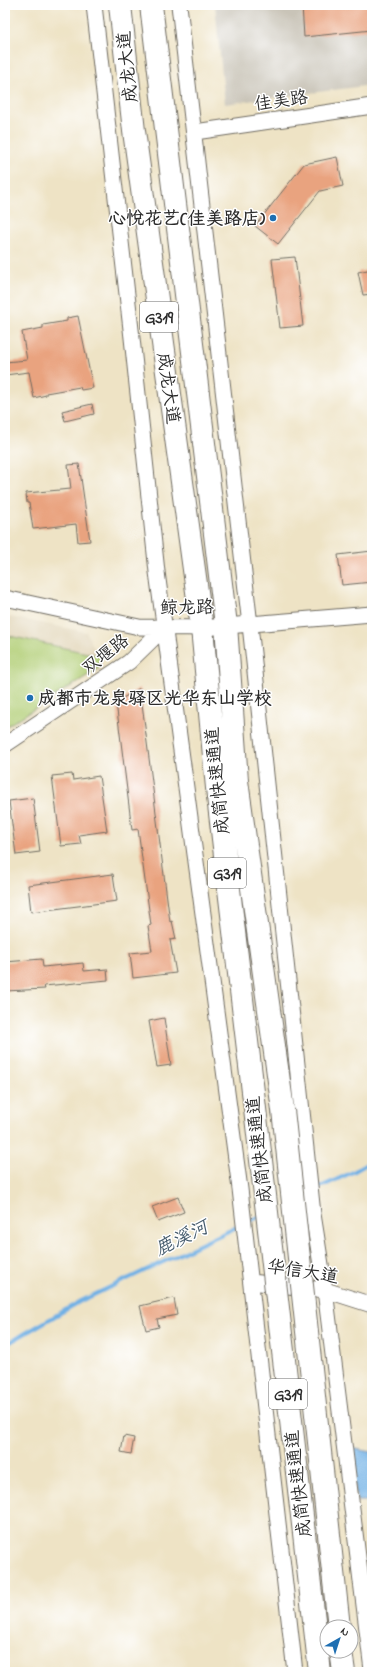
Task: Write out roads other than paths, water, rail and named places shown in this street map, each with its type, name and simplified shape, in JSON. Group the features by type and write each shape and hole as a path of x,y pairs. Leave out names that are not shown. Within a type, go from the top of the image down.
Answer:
{"highway":[{"name":"成龙大道","path":"120,5 134,132 202,628"},
{"name":"成龙大道","path":"151,5 226,625"},
{"name":"成简快速通道","path":"226,625 237,781 283,1110 338,1619"},
{"name":"成简快速通道","path":"202,628 217,788 320,1672"},
{"path":"342,1659 344,1672"}],"street":[{"path":"94,5 157,572 240,1189 295,1672"},
{"path":"179,5 195,132 250,625 313,1214 325,1290 372,1670"},
{"name":"佳美路","path":"195,132 372,106"},
{"name":"鲸龙路","path":"5,598 139,627 202,628 372,614"},
{"name":"双堰路","path":"5,745 129,662 165,627"},
{"name":"华信大道","path":"251,1282 325,1290 372,1305"}],"water":[{"path":"350,1448 372,1452 372,1501 357,1501"}],"waterway":[{"name":"鹿溪河","path":"314,1190 353,1172 372,1161"},
{"name":"鹿溪河","path":"247,1222 261,1216"},
{"name":"鹿溪河","path":"5,1345 81,1301 241,1225"}],"place":[{"name":"心悦花艺(佳美路店)","path":"273,218"},
{"name":"成都市龙泉驿区光华东山学校","path":"30,698"}]}
